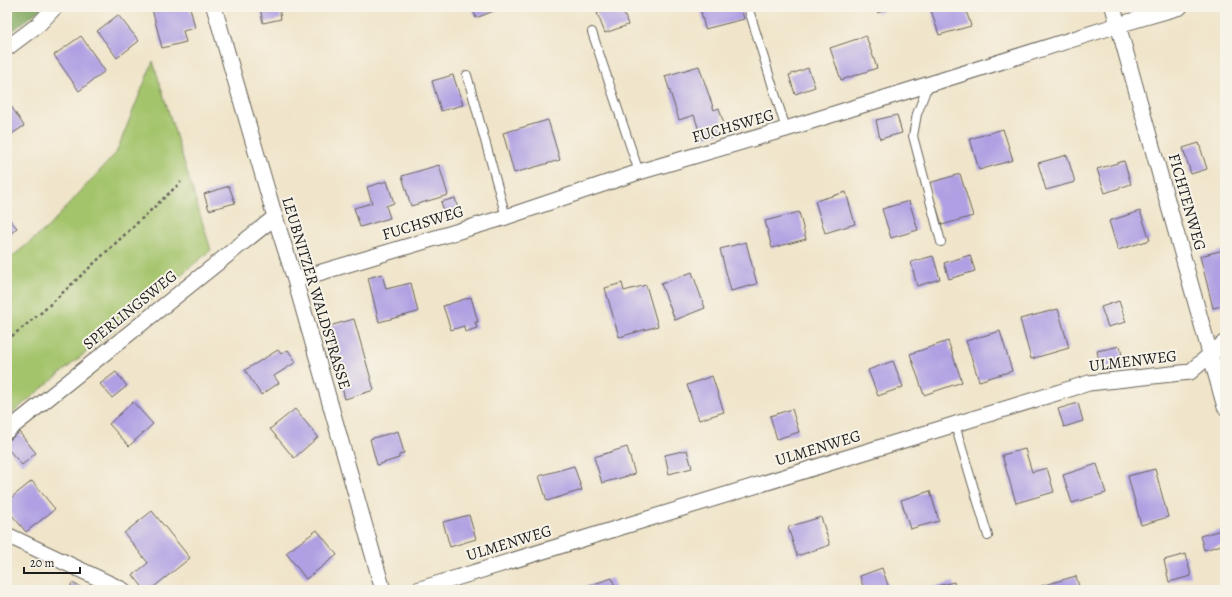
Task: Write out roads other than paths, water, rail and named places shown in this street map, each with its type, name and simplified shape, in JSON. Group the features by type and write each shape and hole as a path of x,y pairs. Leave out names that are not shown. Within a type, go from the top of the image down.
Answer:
{"street":[{"path":"7,48 39,24 55,7"},
{"name":"LEUBNITZER WALDSTRASSE","path":"214,7 275,217 295,280 383,590"},
{"name":"FICHTENWEG","path":"1113,7 1225,407"},
{"name":"FUCHSWEG","path":"295,280 506,217 639,172 786,129 1180,7"},
{"name":"SPERLINGSWEG","path":"7,431 275,217"},
{"name":"ULMENWEG","path":"416,590 1089,384 1190,372 1225,342"},
{"path":"7,535 123,590"}],"lane":[{"path":"748,7 786,129"},
{"path":"592,32 639,172"},
{"path":"467,75 506,217"},
{"path":"928,85 916,114 913,136 941,242"},
{"path":"955,424 988,536"}]}
